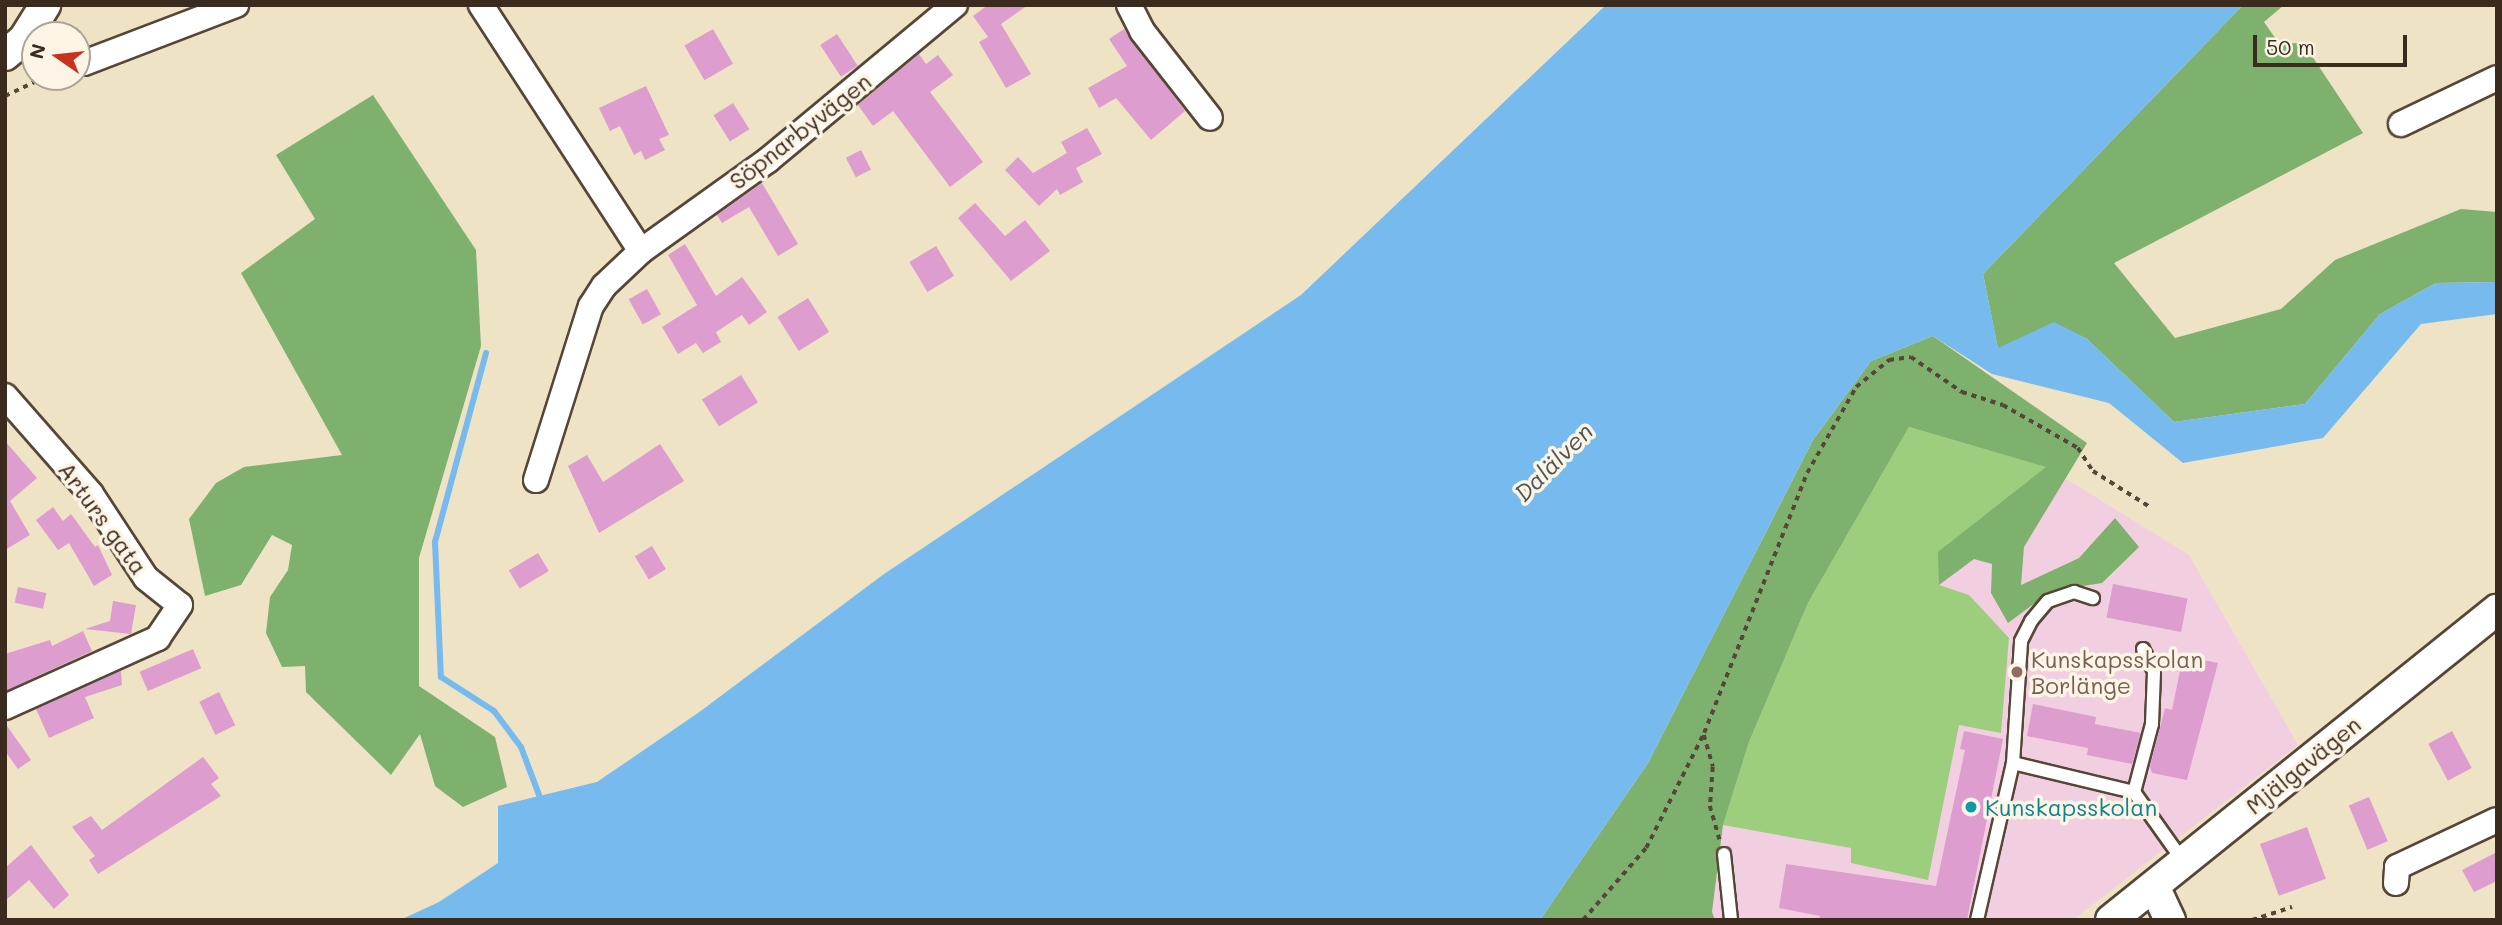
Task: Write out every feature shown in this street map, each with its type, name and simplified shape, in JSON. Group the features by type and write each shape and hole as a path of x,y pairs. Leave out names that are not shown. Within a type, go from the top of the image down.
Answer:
{"street":[{"path":"36,21 46,5"},
{"path":"91,60 236,5"},
{"path":"481,5 641,251"},
{"name":"Söpnarbyvägen","path":"536,480 591,306 604,286 641,251 768,160 955,5"},
{"path":"1129,5 1143,31 1210,118"},
{"path":"2401,124 2497,78"},
{"name":"Arturs gata","path":"5,396 91,494 146,578 180,604 158,638 5,707"},
{"name":"Mjälgavägen","path":"2110,920 2497,610"},
{"path":"2396,883 2397,867 2497,820"},
{"path":"2154,886 2170,920"}],"lane":[{"path":"1977,920 2013,763 2021,641 2031,621 2048,601 2074,592 2093,598"},
{"path":"2134,792 2152,724 2154,672 2143,649"},
{"path":"2013,763 2134,792 2183,861"},
{"path":"1724,853 1731,920"}],"path":[{"path":"5,96 21,88"},
{"path":"1583,920 1646,848 1704,733 1807,472 1856,387 1889,360 1911,357 1962,392 2003,405 2078,448 2092,471 2150,506"},
{"path":"1704,733 1713,767 1710,806 1724,853"},
{"path":"2252,920 2292,907"}],"shaded area":[{"name":"Kunskapsskolan Borlänge","path":"2047,467 2189,555 2298,745 2073,920 1715,920 1712,912 1723,825 1749,742"}],"green space":[{"path":"2243,5 2284,5 2264,22 2278,42 2304,44 2363,133 2114,263 2175,338 2281,309 2335,260 2461,209 2497,212 2497,282 2436,283 2380,314 2305,404 2174,422 2086,338 1998,349 1983,274"},
{"path":"373,95 476,250 481,346 419,558 419,686 495,737 507,787 463,807 435,786 420,734 391,775 306,692 305,666 282,667 266,633 270,597 288,570 292,545 272,535 241,585 205,596 189,519 216,483 244,467 342,455 241,273 315,219 276,155"},
{"path":"1933,336 2087,443 2024,547 2021,585 2079,558 2115,518 2139,547 2102,583 2051,591 2008,623 1991,593 1992,564 1974,559 1939,585 1938,552 2046,467 1909,427 1808,603 1749,742 1723,825 1712,912 1715,920 1540,920 1648,763 1813,440 1871,361"},
{"path":"1909,427 2047,467 1939,553 1939,585 1969,595 2009,638 2001,733 1959,725 1928,880 1851,863 1851,848 1723,825 1749,742 1808,603"}],"water":[{"name":"Dalälven","path":"1606,5 2243,5 1983,274 1998,348 2054,322 2086,338 2174,422 2305,404 2380,314 2436,283 2497,282 2497,314 2421,324 2323,438 2183,463 2109,403 1992,374 1933,336 1871,361 1813,440 1648,763 1540,920 400,920 439,902 498,863 498,806 597,782 698,713 884,574 1301,295"}],"building":[{"path":"988,5 1028,5 1001,24 1031,74 1006,88 979,42 988,37 973,16"},
{"path":"713,29 733,64 704,80 684,46"},
{"path":"1124,29 1185,111 1151,140 1116,98 1099,108 1088,88 1127,66 1109,39"},
{"path":"837,34 858,66 841,77 820,45"},
{"path":"919,54 926,64 938,55 953,75 930,92 983,162 950,187 893,111 873,126 858,105"},
{"path":"646,86 669,135 659,139 665,150 645,160 641,151 634,155 620,126 610,131 599,108"},
{"path":"733,103 749,129 730,141 713,115"},
{"path":"1087,128 1102,154 1076,168 1083,182 1060,195 1057,189 1039,206 1005,170 1018,157 1033,173 1067,153 1061,142"},
{"path":"861,150 871,170 856,177 846,158"},
{"path":"762,183 798,244 778,256 749,207 722,223 717,215"},
{"path":"975,203 1005,236 1025,220 1050,251 1011,281 958,218"},
{"path":"685,244 716,296 742,277 767,312 749,325 742,315 716,332 721,342 703,353 696,343 678,354 662,327 697,305 668,255"},
{"path":"936,246 954,276 927,292 909,262"},
{"path":"647,289 661,314 643,325 629,299"},
{"path":"808,298 829,332 799,351 777,317"},
{"path":"741,375 758,402 719,427 702,399"},
{"path":"5,441 37,478 10,501 30,535 5,550"},
{"path":"660,444 684,481 599,533 568,466 587,455 603,482"},
{"path":"53,507 63,521 71,514 95,547 98,545 112,575 94,586 69,543 58,550 36,520"},
{"path":"652,546 666,569 649,579 635,556"},
{"path":"538,553 549,571 520,589 509,571"},
{"path":"2113,584 2188,599 2181,632 2107,617"},
{"path":"18,587 46,593 43,609 15,603"},
{"path":"113,601 136,605 131,634 85,629 110,621"},
{"path":"83,631 92,651 5,691 5,654 50,640 52,646"},
{"path":"193,649 201,668 148,691 140,672"},
{"path":"2183,656 2218,663 2187,780 2152,773 2150,767 2165,708 2172,710"},
{"path":"121,671 122,685 85,697 94,718 49,738 36,709"},
{"path":"219,692 235,725 215,735 199,702"},
{"path":"2033,704 2096,717 2095,724 2141,733 2132,764 2087,755 2088,748 2027,736"},
{"path":"5,723 31,760 18,769 5,751"},
{"name":"Kunskapsskolan","path":"1964,731 2003,739 1967,920 1819,920 1820,916 1779,908 1786,864 1936,886 1965,750 1960,749"},
{"path":"2452,731 2472,768 2448,781 2428,744"},
{"path":"203,757 219,778 211,784 221,796 98,874 89,860 95,856 72,827 91,816 102,830"},
{"path":"2369,797 2388,841 2368,850 2349,806"},
{"path":"2307,827 2326,879 2279,896 2260,844"},
{"path":"31,845 69,895 54,909 29,880 5,901 5,868"},
{"path":"2497,852 2497,881 2474,892 2462,870"}],"waterway":[{"path":"486,353 435,542 441,677 494,711 521,747 542,803"}],"place":[{"name":"Kunskapsskolan Borlänge","path":"2017,672"},
{"name":"Kunskapsskolan","path":"1971,807"}]}
